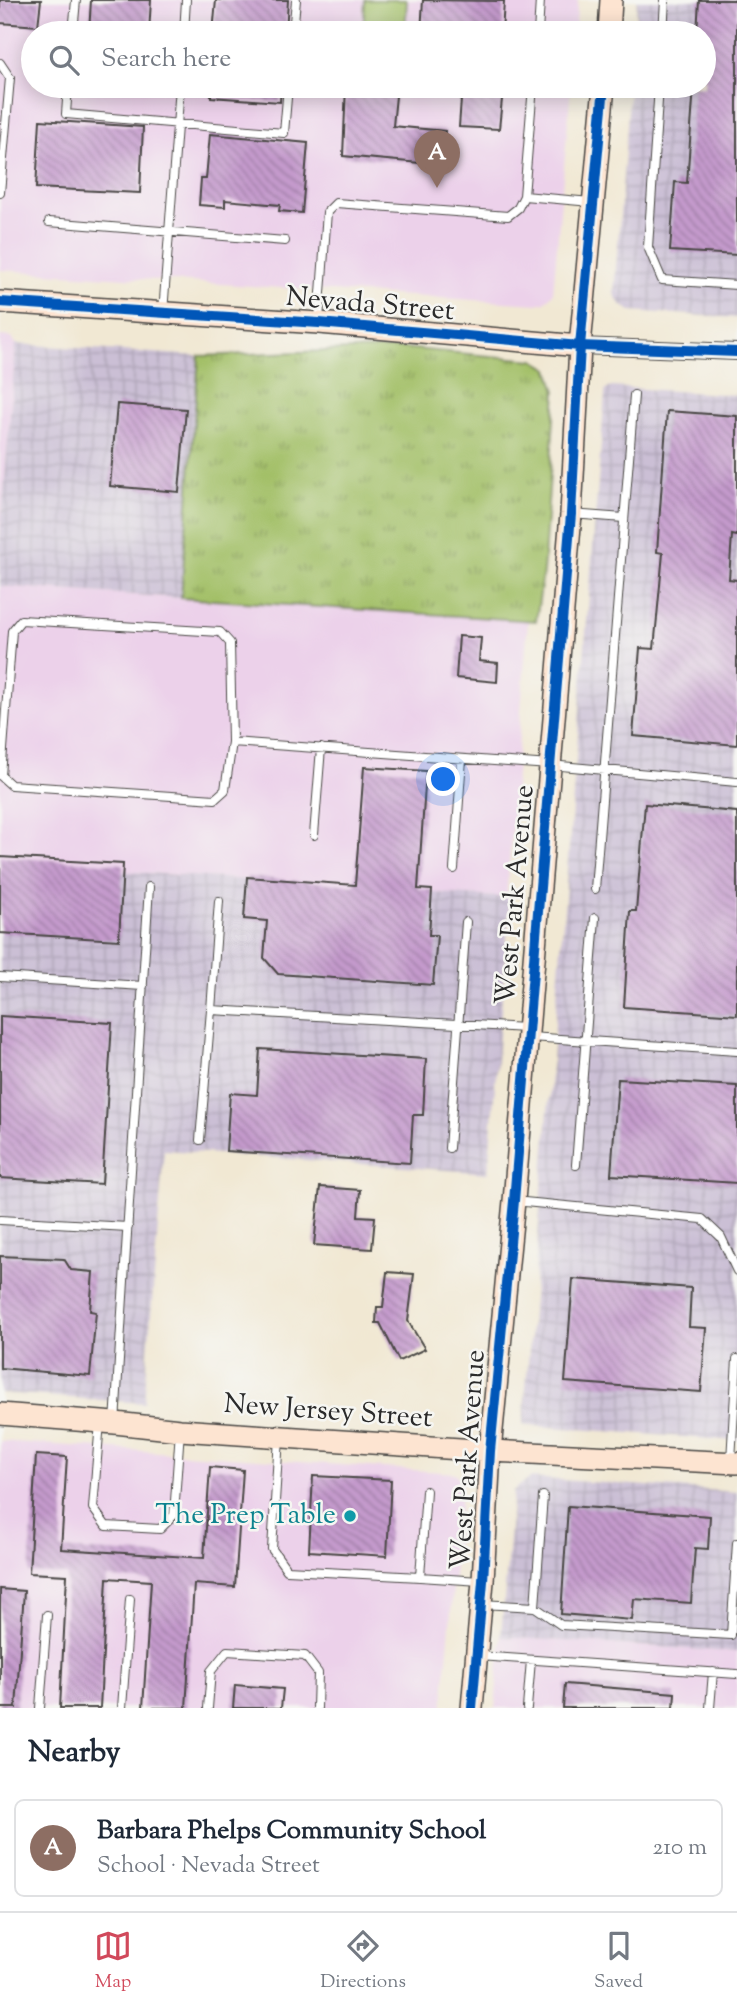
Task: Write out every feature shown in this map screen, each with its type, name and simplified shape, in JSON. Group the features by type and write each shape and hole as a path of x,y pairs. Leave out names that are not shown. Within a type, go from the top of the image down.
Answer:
{"street":[{"path":"609,21 611,0"},
{"name":"West Park Avenue","path":"472,1708 490,1451 514,1201 570,514 580,346 603,98"},
{"name":"Nevada Street","path":"0,302 319,323 580,346 737,352"},
{"name":"New Jersey Street","path":"0,1414 180,1430 490,1451 734,1463"}],"lane":[{"path":"74,21 76,0"},
{"path":"185,21 187,0"},
{"path":"294,21 296,0"},
{"path":"539,21 540,0"},
{"path":"664,21 666,0"},
{"path":"0,63 10,78 0,192"},
{"path":"67,98 66,114 284,132 287,98"},
{"path":"163,313 179,98"},
{"path":"319,323 327,212 336,203 508,216 518,208 524,196 532,98"},
{"path":"658,98 648,247 662,280 737,285"},
{"path":"524,196 595,203"},
{"path":"49,222 285,241"},
{"path":"595,889 634,395"},
{"path":"570,514 624,518"},
{"path":"21,620 220,632 230,643 232,741 225,790 215,799 11,785 1,776 12,631 21,620"},
{"path":"232,741 737,782"},
{"path":"314,835 321,748"},
{"path":"454,869 461,759"},
{"path":"149,887 128,1227 107,1422 93,1508 106,1526 160,1529 174,1515 180,1430"},
{"path":"200,1140 219,901"},
{"path":"576,1165 595,918"},
{"path":"449,1148 466,922"},
{"path":"0,976 143,986"},
{"path":"211,1010 457,1024 586,1040 737,1051"},
{"path":"514,1201 702,1219 721,1237 737,1271"},
{"path":"0,1220 128,1227"},
{"path":"734,1463 737,1359"},
{"path":"279,1436 272,1549 287,1570 483,1581"},
{"path":"420,1577 426,1491"},
{"path":"535,1607 543,1496"},
{"path":"481,1604 535,1607 561,1625 731,1635 737,1543"},
{"path":"122,1708 130,1599"},
{"path":"40,1708 47,1615"},
{"path":"208,1708 211,1671 227,1651 305,1656 318,1673 317,1708"},
{"path":"477,1656 737,1674"},
{"path":"527,1708 531,1660"},
{"path":"710,1708 713,1672"}],"shaded area":[{"path":"0,0 578,0 576,21 21,21 21,98 570,98 553,293 545,302 537,304 0,270"},
{"path":"637,0 737,0 737,318 631,311 620,304 614,294 629,98 716,98 716,21 636,21"},
{"path":"0,336 12,337 16,344 0,539"},
{"path":"16,344 199,356 181,598 0,586 0,539"},
{"path":"612,387 737,395 737,1441 523,1425 605,394 606,389"},
{"path":"0,586 528,621 507,890 510,898 0,863"},
{"path":"0,863 510,898 488,1173 164,1150 144,1403 0,1393"},
{"path":"0,1441 455,1473 462,1481 443,1708 0,1708"},
{"path":"530,1478 737,1492 737,1652 501,1637 513,1491"},
{"path":"501,1637 737,1652 737,1708 495,1708"}],"green space":[{"path":"365,0 407,0 406,21 364,21"},
{"path":"403,348 534,360 549,369 556,391 543,572 536,621 181,598 199,356"}],"building":[{"path":"0,0 41,0 39,21 21,21 21,25 0,23"},
{"path":"91,0 151,0 150,21 90,21"},
{"path":"216,0 288,0 287,21 214,21"},
{"path":"423,0 504,1 503,21 422,21"},
{"path":"699,0 737,0 737,255 670,251 675,182 687,183 693,98 716,98 716,21 698,21"},
{"path":"225,98 280,98 280,102"},
{"path":"345,98 396,98 393,126 445,131 442,165 343,156"},
{"path":"461,98 502,98 499,129 459,127"},
{"path":"40,120 143,127 140,193 36,188"},
{"path":"210,134 308,143 302,213 279,211 280,205 225,200 225,207 199,205 201,179 206,179"},
{"path":"117,404 186,409 179,492 110,486"},
{"path":"667,411 737,416 737,536 732,535 729,579 737,580 737,745 633,736 640,648 654,649 663,553 657,552"},
{"path":"459,636 481,638 479,661 498,663 497,682 456,678"},
{"path":"364,767 426,771 418,889 432,890 429,935 437,935 433,985 278,974 264,958 267,921 244,919 247,877 355,885"},
{"path":"645,804 737,812 737,1015 624,1007 630,911 636,911"},
{"path":"0,857 123,864 119,940 0,933"},
{"path":"0,1016 112,1023 102,1184 0,1178"},
{"path":"260,1049 426,1059 423,1115 413,1115 410,1163 226,1151 230,1093 257,1095"},
{"path":"618,1079 737,1086 737,1183 611,1175"},
{"path":"320,1187 360,1190 358,1216 375,1217 372,1249 314,1245"},
{"path":"0,1256 64,1259 71,1270 93,1272 90,1311 96,1312 90,1376 0,1368"},
{"path":"387,1272 414,1274 408,1321 425,1349 399,1361 380,1323 376,1323 377,1307 383,1307"},
{"path":"573,1279 691,1288 689,1327 706,1328 701,1392 565,1382"},
{"path":"36,1455 67,1457 61,1549 204,1558 210,1467 243,1470 235,1587 194,1584 186,1708 143,1708 151,1581 107,1578 100,1708 60,1708 67,1575 29,1573"},
{"name":"The Prep Table","path":"313,1476 391,1480 387,1556 309,1551"},
{"path":"568,1506 710,1516 708,1549 695,1548 691,1603 634,1599 632,1620 561,1614"},
{"path":"0,1589 24,1591 16,1708 0,1708"},
{"path":"565,1684 675,1693 674,1708 563,1708"},
{"path":"235,1685 283,1689 281,1708 233,1708"}],"cycle path":[{"path":"472,1708 490,1451 514,1201 571,514 580,346 603,98"},
{"path":"0,302 319,323 580,346 737,352"}],"place":[{"name":"Barbara Phelps Community School","path":"437,188"},
{"name":"The Prep Table","path":"350,1516"}]}
